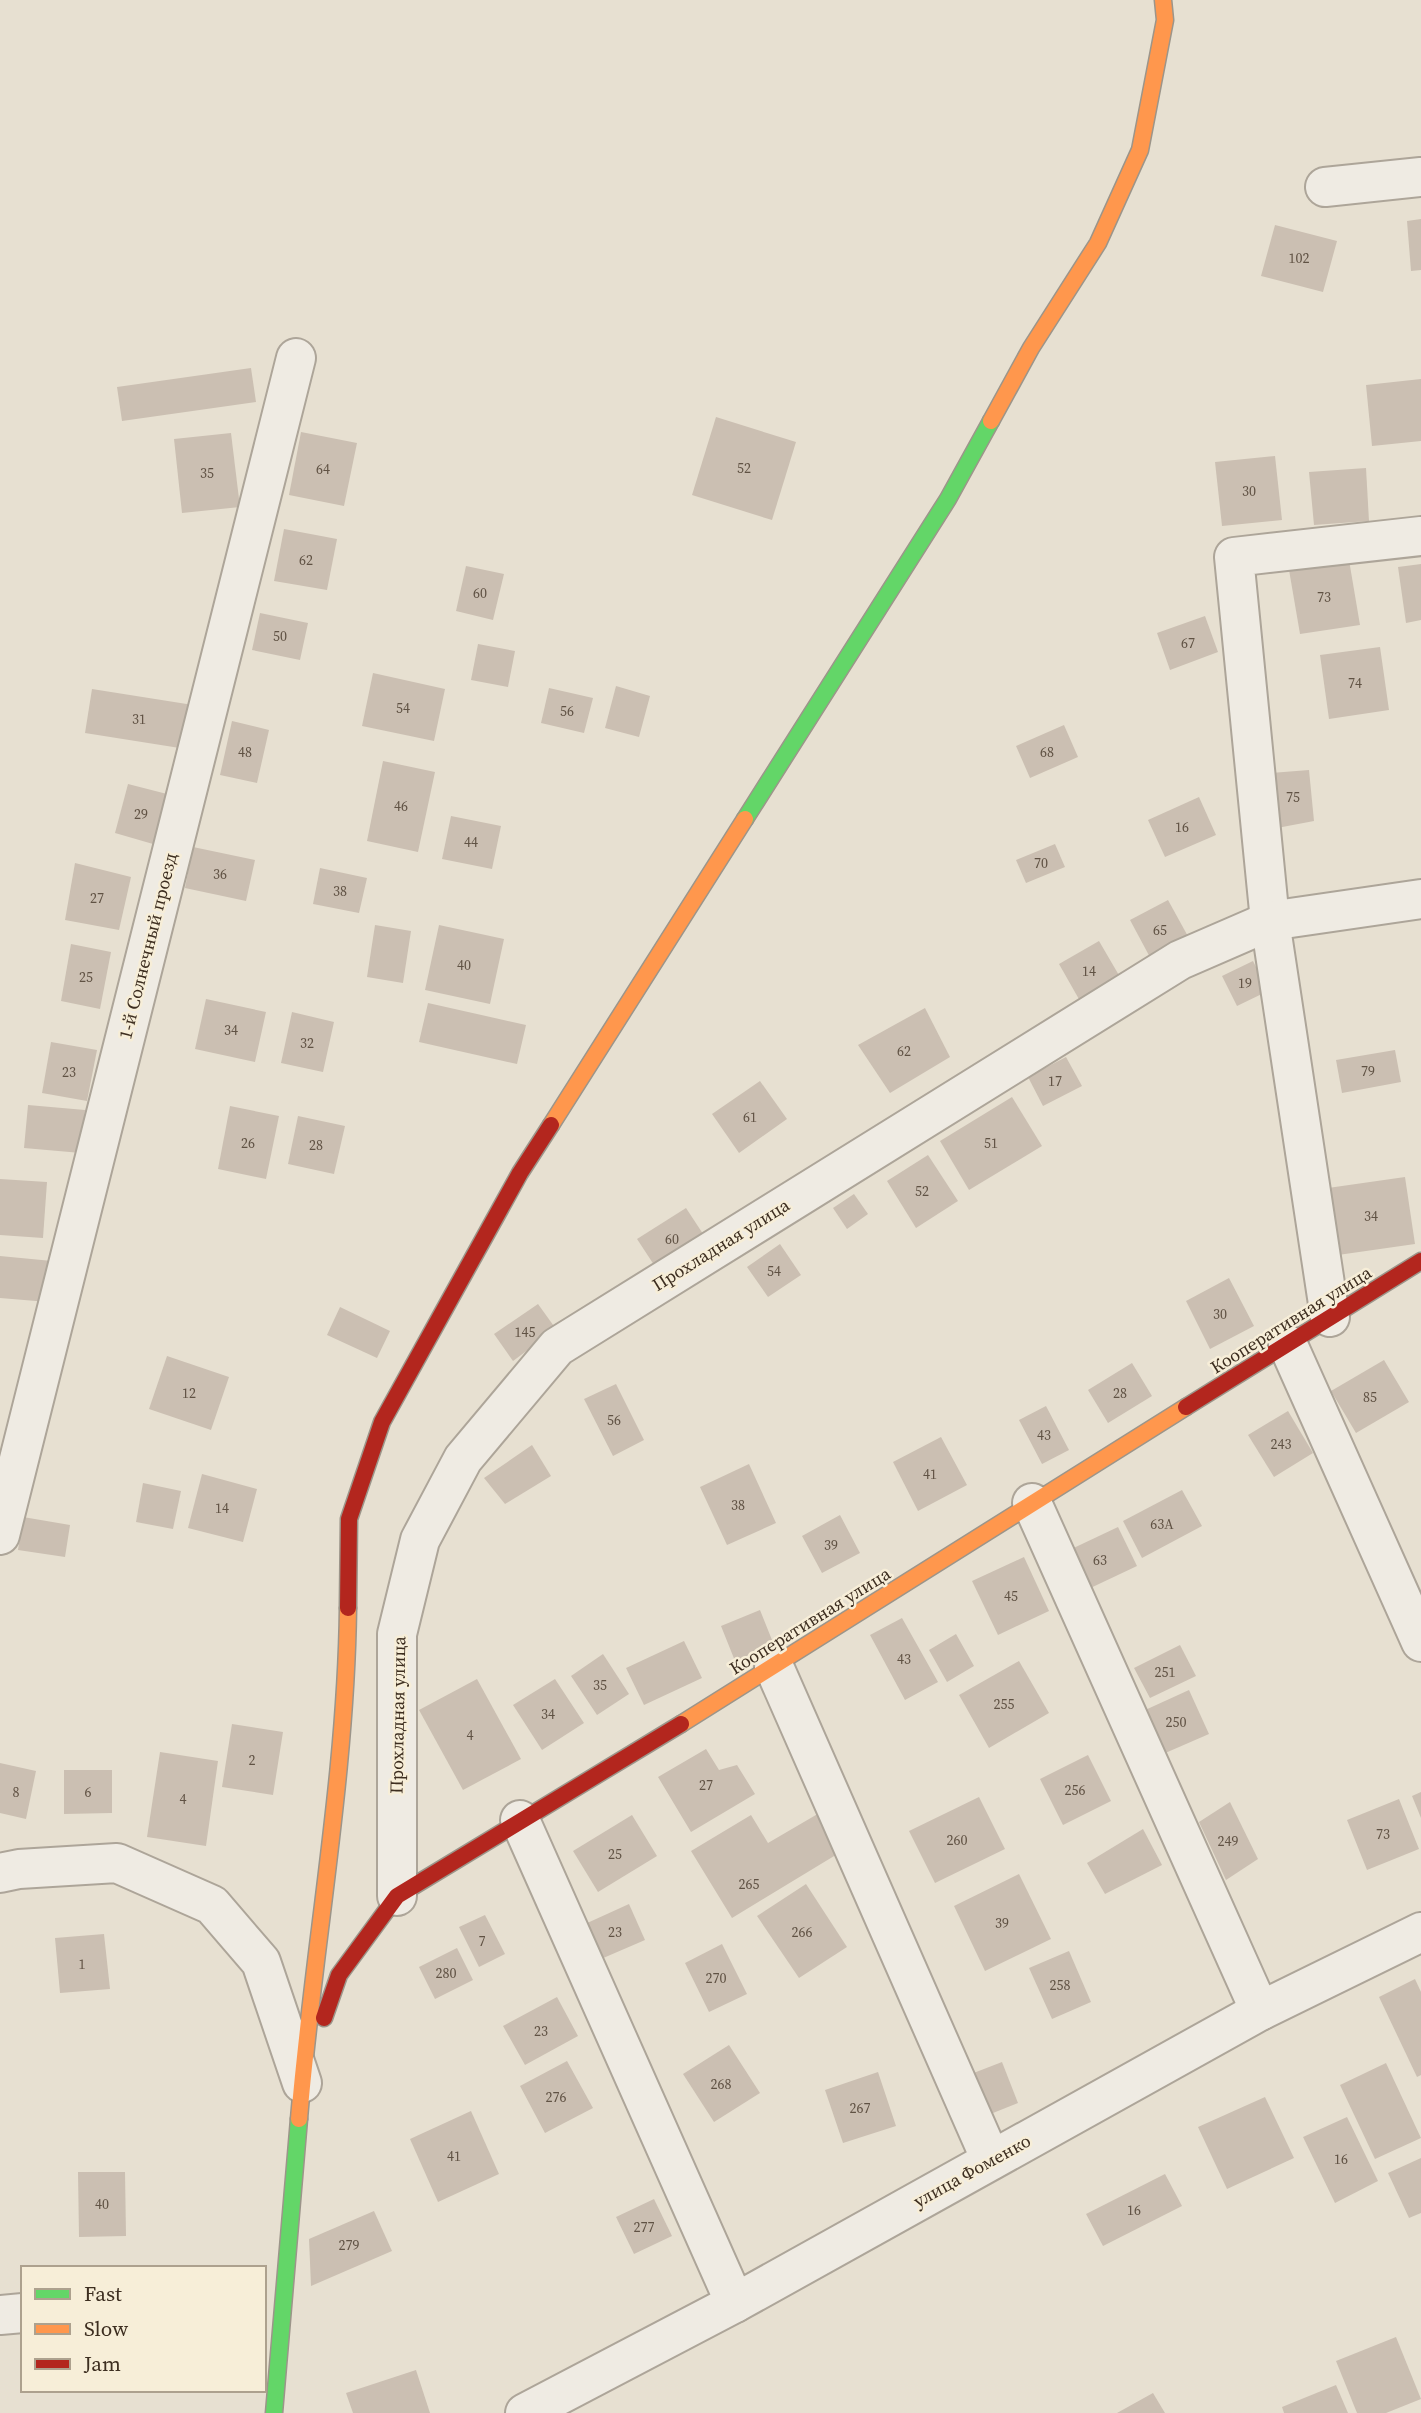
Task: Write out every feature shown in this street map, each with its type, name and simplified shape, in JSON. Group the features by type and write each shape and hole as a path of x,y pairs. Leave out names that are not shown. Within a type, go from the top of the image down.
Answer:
{"street":[{"path":"274,2413 273,2309 335,1805 347,1670 349,1519 382,1422 520,1173 947,499 1031,348 1098,243 1140,150 1165,20 1163,0"},
{"path":"1325,187 1421,177"},
{"name":"1-й Солнечный проезд","path":"0,1535 296,358"},
{"path":"1330,1317 1270,921 1234,557 1421,536"},
{"name":"Прохладная улица","path":"397,1896 397,1634 420,1540 463,1459 557,1347 1180,960 1270,921 1421,899"},
{"name":"Кооперативная улица","path":"302,2083 339,1975 397,1896 774,1667 1421,1261"},
{"path":"1288,1345 1421,1642"},
{"path":"1032,1503 1261,2011"},
{"path":"774,1667 991,2160"},
{"path":"520,1820 736,2303"},
{"path":"0,1872 117,1863 212,1905 261,1962 302,2083"},
{"name":"улица Фоменко","path":"525,2413 736,2303 1261,2011 1421,1932"},
{"path":"0,2315 21,2313"}],"building":[{"path":"1421,219 1421,270 1411,271 1407,221"},
{"path":"1275,225 1337,241 1323,292 1261,276"},
{"path":"251,368 256,402 122,421 117,387"},
{"path":"1421,379 1421,441 1372,446 1366,385"},
{"path":"716,417 796,442 772,520 692,495"},
{"path":"301,432 357,443 344,506 289,495"},
{"path":"231,433 240,507 182,513 174,439"},
{"path":"1275,456 1282,520 1222,526 1215,462"},
{"path":"1366,468 1369,521 1314,525 1309,472"},
{"path":"284,529 337,539 327,590 274,581"},
{"path":"1349,560 1360,625 1300,634 1289,570"},
{"path":"1421,564 1421,620 1406,623 1398,567"},
{"path":"466,566 504,574 493,620 456,611"},
{"path":"260,613 308,623 300,660 252,650"},
{"path":"1205,616 1218,652 1170,670 1157,633"},
{"path":"478,644 515,651 508,687 471,680"},
{"path":"1380,647 1389,710 1329,719 1320,655"},
{"path":"373,673 445,689 434,741 362,726"},
{"path":"616,686 650,696 639,737 605,728"},
{"path":"549,688 593,698 584,733 541,723"},
{"path":"92,689 193,705 186,749 85,733"},
{"path":"232,721 269,730 257,783 220,775"},
{"path":"1064,725 1078,757 1030,778 1016,746"},
{"path":"383,761 435,772 418,852 367,841"},
{"path":"1309,770 1314,821 1277,828 1271,773"},
{"path":"128,784 167,794 153,844 115,833"},
{"path":"1199,797 1216,835 1165,857 1148,820"},
{"path":"451,816 501,826 492,869 442,859"},
{"path":"1055,844 1065,867 1026,883 1016,860"},
{"path":"193,847 255,860 246,901 185,888"},
{"path":"75,863 131,877 119,930 65,920"},
{"path":"320,868 367,878 359,913 313,904"},
{"path":"1168,900 1190,940 1152,961 1130,920"},
{"path":"375,925 411,931 403,983 367,977"},
{"path":"439,925 504,939 490,1004 425,990"},
{"path":"1099,941 1120,977 1080,1001 1059,964"},
{"path":"71,944 111,952 100,1009 61,1001"},
{"path":"1253,961 1268,991 1237,1006 1222,976"},
{"path":"206,999 266,1012 255,1062 195,1049"},
{"path":"428,1003 526,1025 517,1064 419,1042"},
{"path":"925,1008 950,1057 890,1093 858,1045"},
{"path":"292,1012 334,1022 323,1072 281,1063"},
{"path":"51,1042 97,1050 87,1101 42,1093"},
{"path":"1395,1050 1401,1082 1342,1093 1336,1060"},
{"path":"1066,1057 1082,1086 1043,1106 1028,1077"},
{"path":"760,1081 787,1119 739,1153 712,1114"},
{"path":"1012,1097 1042,1146 969,1190 940,1141"},
{"path":"28,1105 85,1110 81,1153 24,1148"},
{"path":"230,1106 279,1116 266,1179 218,1169"},
{"path":"298,1116 345,1126 334,1174 288,1164"},
{"path":"928,1155 958,1201 916,1228 887,1181"},
{"path":"1405,1177 1415,1244 1338,1255 1328,1188"},
{"path":"0,1179 47,1182 43,1238 0,1235"},
{"path":"854,1194 868,1214 847,1229 833,1208"},
{"path":"686,1208 707,1240 658,1271 637,1239"},
{"path":"780,1244 801,1275 768,1297 747,1267"},
{"path":"0,1256 52,1261 48,1302 0,1298"},
{"path":"1229,1278 1254,1326 1210,1349 1186,1301"},
{"path":"538,1304 556,1329 513,1361 494,1334"},
{"path":"340,1307 390,1331 377,1358 327,1335"},
{"path":"167,1356 229,1377 211,1430 149,1409"},
{"path":"1384,1360 1409,1402 1356,1433 1331,1391"},
{"path":"1132,1363 1152,1396 1108,1423 1088,1390"},
{"path":"616,1384 644,1440 613,1456 584,1399"},
{"path":"1046,1406 1069,1450 1042,1464 1019,1420"},
{"path":"1288,1411 1313,1453 1274,1477 1248,1435"},
{"path":"941,1437 967,1485 918,1511 893,1462"},
{"path":"532,1445 551,1476 505,1504 484,1478"},
{"path":"749,1464 776,1523 727,1545 700,1487"},
{"path":"202,1474 257,1489 243,1542 188,1528"},
{"path":"143,1483 181,1491 173,1529 136,1522"},
{"path":"1182,1490 1202,1526 1142,1558 1123,1521"},
{"path":"840,1515 860,1553 822,1573 802,1536"},
{"path":"23,1517 70,1525 65,1557 18,1550"},
{"path":"1118,1527 1137,1566 1082,1592 1063,1553"},
{"path":"1024,1557 1049,1611 998,1635 972,1581"},
{"path":"760,1610 774,1645 735,1661 721,1626"},
{"path":"902,1618 938,1682 905,1700 870,1635"},
{"path":"956,1634 974,1666 947,1682 929,1650"},
{"path":"684,1641 702,1678 644,1705 626,1668"},
{"path":"1180,1645 1196,1676 1150,1698 1134,1668"},
{"path":"603,1654 629,1694 597,1715 571,1676"},
{"path":"1019,1661 1049,1713 989,1748 959,1695"},
{"path":"477,1679 521,1759 463,1790 419,1710"},
{"path":"555,1679 584,1723 542,1750 513,1705"},
{"path":"1189,1690 1209,1734 1163,1754 1143,1711"},
{"path":"232,1724 283,1732 273,1795 222,1787"},
{"path":"706,1749 719,1770 737,1765 755,1794 691,1832 658,1777"},
{"path":"160,1752 218,1761 206,1846 147,1837"},
{"path":"1088,1755 1111,1801 1063,1825 1040,1779"},
{"path":"0,1763 36,1771 26,1819 0,1813"},
{"path":"64,1770 112,1770 112,1813 64,1814"},
{"path":"1421,1792 1421,1818 1412,1796"},
{"path":"979,1797 1005,1849 935,1883 909,1831"},
{"path":"1399,1799 1419,1849 1367,1870 1347,1820"},
{"path":"1230,1802 1258,1859 1226,1880 1199,1822"},
{"path":"821,1812 844,1850 732,1918 691,1851 751,1815 768,1843"},
{"path":"632,1815 657,1856 598,1892 573,1851"},
{"path":"1143,1829 1162,1865 1105,1894 1087,1863"},
{"path":"1019,1874 1051,1939 985,1971 954,1906"},
{"path":"806,1884 847,1947 799,1978 757,1916"},
{"path":"629,1904 645,1940 601,1959 585,1924"},
{"path":"485,1915 505,1954 479,1967 459,1927"},
{"path":"104,1934 110,1989 60,1993 55,1938"},
{"path":"722,1944 747,1994 709,2012 685,1963"},
{"path":"457,1948 473,1980 435,1999 419,1967"},
{"path":"1069,1951 1091,2002 1052,2019 1029,1968"},
{"path":"1415,1979 1421,1992 1421,2075 1417,2077 1379,1997"},
{"path":"557,1997 578,2036 525,2065 503,2026"},
{"path":"729,2045 760,2093 714,2122 683,2074"},
{"path":"567,2061 593,2108 545,2133 520,2086"},
{"path":"1002,2062 1018,2103 988,2115 971,2074"},
{"path":"1386,2063 1421,2138 1375,2159 1340,2085"},
{"path":"878,2072 896,2126 843,2143 825,2090"},
{"path":"1265,2097 1294,2158 1227,2189 1198,2127"},
{"path":"471,2111 499,2174 438,2202 410,2139"},
{"path":"1347,2117 1378,2181 1335,2203 1303,2137"},
{"path":"1421,2158 1421,2213 1409,2218 1388,2173"},
{"path":"78,2172 125,2172 126,2236 79,2237"},
{"path":"1165,2174 1182,2206 1103,2246 1086,2214"},
{"path":"654,2199 672,2236 634,2254 616,2217"},
{"path":"374,2211 392,2251 311,2286 309,2239"},
{"path":"1396,2337 1421,2399 1386,2413 1357,2413 1336,2361"},
{"path":"416,2370 430,2413 353,2413 346,2393"},
{"path":"1336,2385 1348,2413 1284,2413 1282,2407"},
{"path":"1153,2393 1165,2413 1117,2413"}],"traffic: fast":[{"path":"745,819 948,499 991,421"},
{"path":"274,2413 299,2119"}],"traffic: slow":[{"path":"991,421 1031,348 1098,243 1140,150 1165,20 1163,0"},
{"path":"551,1125 745,819"},
{"path":"681,1724 1186,1407"},
{"path":"299,2119 335,1800 346,1672 348,1608"}],"traffic: jam":[{"path":"348,1608 349,1519 382,1422 520,1173 551,1125"},
{"path":"1186,1407 1421,1261"},
{"path":"324,2018 339,1975 397,1896 681,1724"}]}
